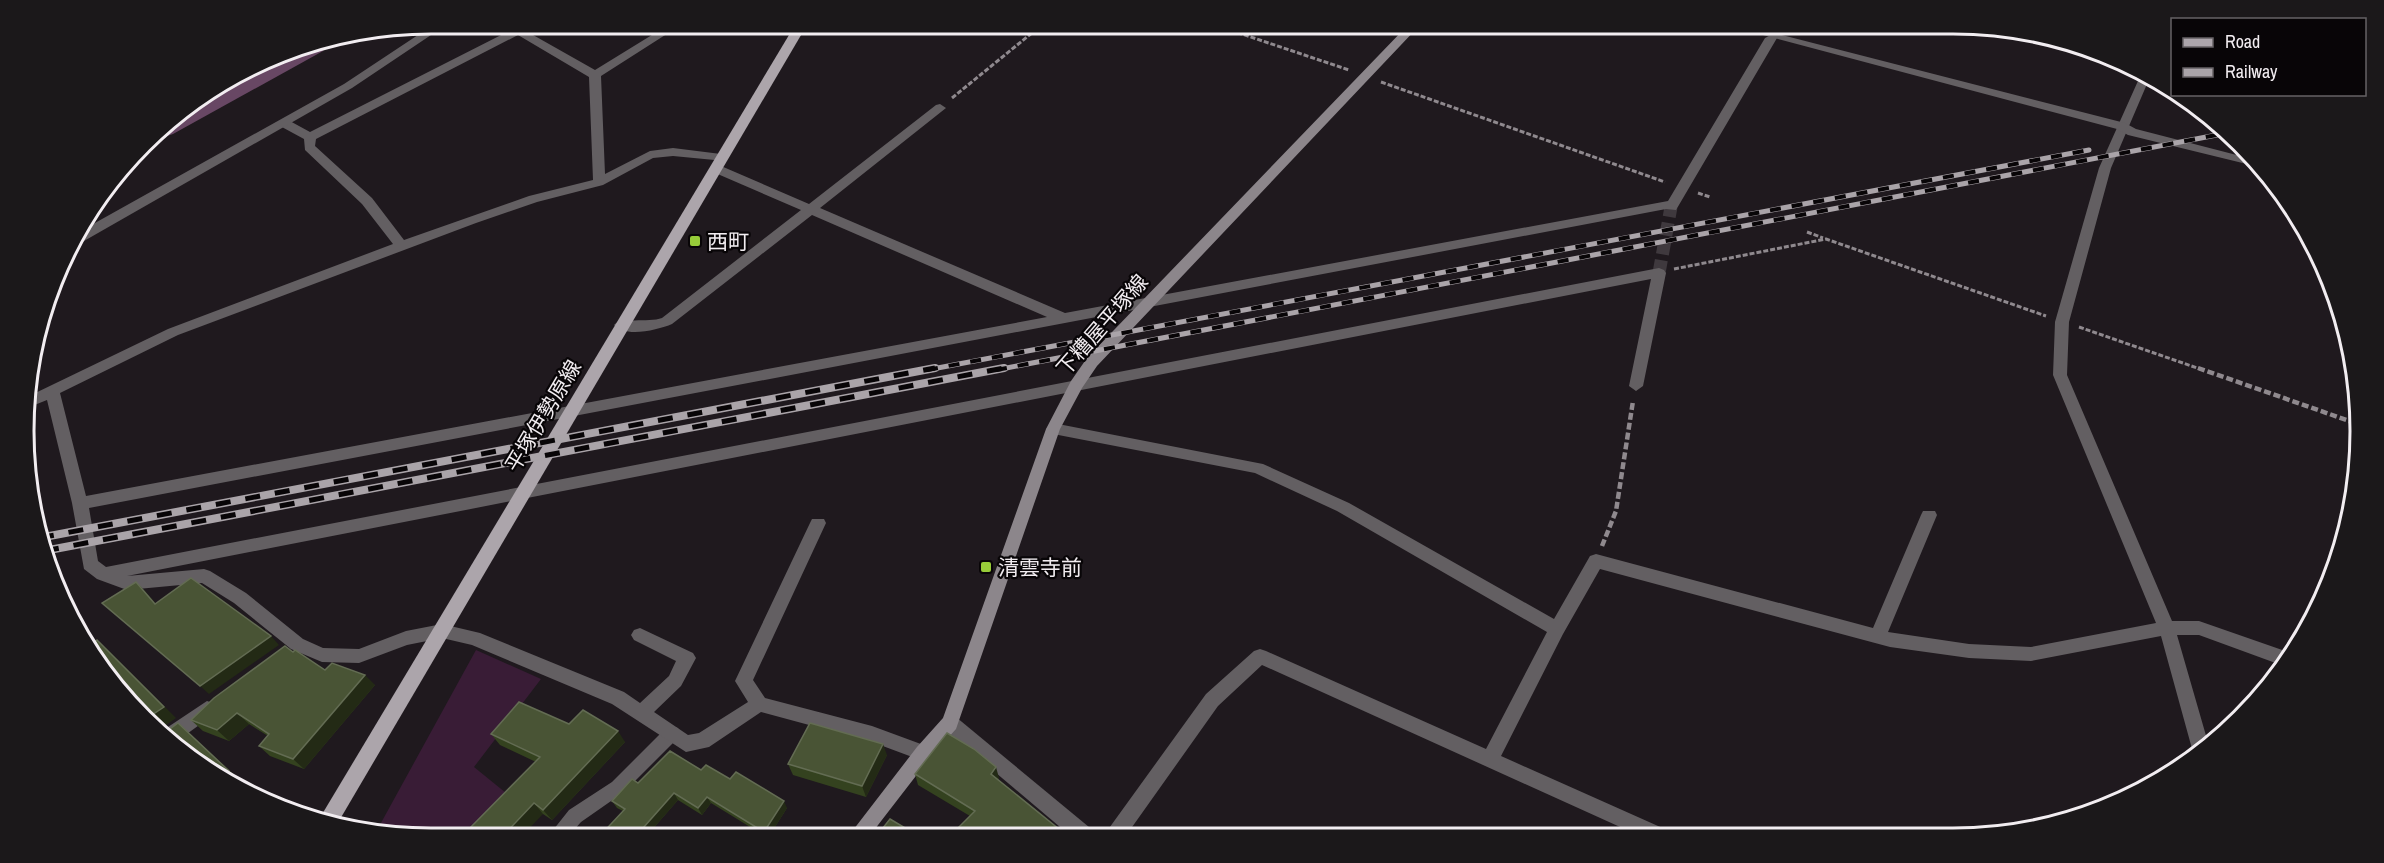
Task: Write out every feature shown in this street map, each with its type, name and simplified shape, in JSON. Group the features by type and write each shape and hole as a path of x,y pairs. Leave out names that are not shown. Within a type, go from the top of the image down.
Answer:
{"main road":[{"name":"平塚伊勢原線","path":"332,816 796,34"},
{"name":"下糟屋平塚線","path":"864,828 923,753 950,723 1053,429 1076,385 1092,362 1144,305 1405,34"}],"street":[{"path":"88,233 348,86 427,34"},
{"path":"310,137 512,34"},
{"path":"523,34 595,75"},
{"path":"595,75 662,34"},
{"path":"1758,34 1979,87 2121,126 2132,132 2242,160"},
{"path":"80,503 570,413 1063,318 1144,305 1376,258 1672,206 1771,38"},
{"path":"595,75 599,182"},
{"path":"2142,83 2121,126 2105,168 2062,322 2060,375 2167,628 2199,742"},
{"path":"621,325 651,327 667,321 940,108"},
{"path":"284,123 310,137"},
{"path":"310,137 309,147 368,201 401,246"},
{"path":"36,398 174,332 533,199 599,182 650,154 673,152 719,163 812,209 1063,318"},
{"path":"103,574 525,489 1102,382 1659,273 1636,386"},
{"path":"52,390 80,503 90,564 103,574 127,583 204,576 240,598 297,644 322,655 359,656 406,638 442,631 474,638 618,698 686,744 703,741 759,704"},
{"path":"1053,429 1258,468 1343,507 1450,565 1557,629"},
{"path":"1878,637 1929,515"},
{"path":"818,523 744,681 759,704 872,734 923,753"},
{"path":"1490,759 1557,629 1596,561 1878,637 1969,651 2031,654 2167,628 2199,628 2279,657"},
{"path":"640,635 687,658 675,681 641,713"},
{"path":"278,657 297,644"},
{"path":"1120,828 1212,700 1260,656 1642,828"},
{"path":"173,733 222,698"},
{"path":"950,723 1076,828"}],"lane":[{"path":"564,828 575,816 618,787 672,734"}],"path":[{"path":"940,108 1031,34"},
{"path":"1242,34 1710,197"},
{"path":"1807,232 2350,421"},
{"path":"1659,273 1826,239"},
{"path":"1596,561 1616,511 1636,386"}],"shaded area":[{"path":"476,650 541,679 474,767 511,797 483,828 406,828 380,825"}],"building":[{"path":"191,578 271,636 200,686 102,603 136,582 155,604"},
{"path":"97,640 164,707 153,714 133,693 95,642"},
{"path":"285,646 325,670 332,663 365,675 293,759 259,746 269,734 237,713 217,730 191,720 214,698"},
{"path":"519,702 569,724 583,710 618,731 543,810 534,803 510,828 470,828 540,757 491,734"},
{"path":"178,723 229,771 211,762 169,729"},
{"path":"810,723 883,744 862,786 788,764"},
{"path":"947,733 974,749 996,767 991,774 1058,828 958,828 975,811 915,774"},
{"path":"670,751 701,770 706,765 730,779 736,772 784,801 767,828 757,828 707,797 698,808 674,793 643,828 607,828 625,809 612,801 632,779 638,783"},
{"path":"890,819 905,828 883,828"}],"tunnel":[{"path":"1659,273 1671,207"}],"railway":[{"path":"996,370 2216,135"},
{"path":"927,370 2089,150"},
{"path":"49,536 935,368"},
{"path":"53,549 1004,368"}],"place":[{"name":"西町","path":"695,241"},
{"name":"清雲寺前","path":"986,567"}]}
